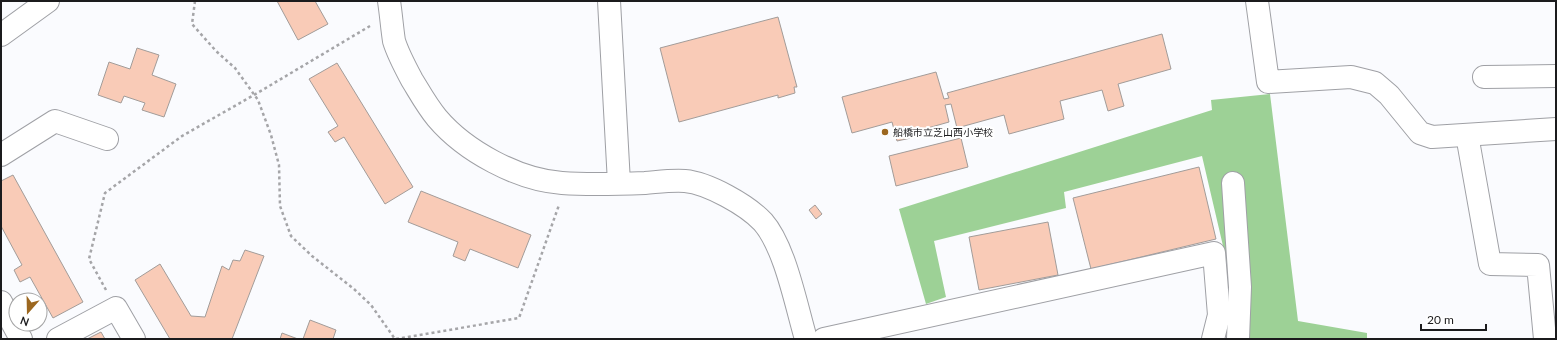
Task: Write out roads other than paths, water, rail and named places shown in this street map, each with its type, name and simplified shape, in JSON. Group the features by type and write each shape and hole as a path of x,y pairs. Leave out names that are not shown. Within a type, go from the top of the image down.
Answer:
{"street":[{"path":"1,35 48,1"},
{"path":"389,1 395,41 403,64 424,101 438,119 454,135 488,158 526,176 561,183 686,181 716,190 749,210 762,222 771,234 782,257 806,339"},
{"path":"609,1 619,183"},
{"path":"1258,1 1268,82 1351,77 1375,83 1389,95 1420,133 1432,137 1556,129"},
{"path":"1484,77 1556,76"},
{"path":"1,155 54,121 107,139"},
{"path":"1467,135 1490,264 1547,264 1545,339"},
{"path":"1233,183 1240,287 1238,339"},
{"path":"824,339 1214,253 1219,315 1213,339"},
{"path":"1,302 21,339"},
{"path":"58,339 116,308 134,339"}],"place":[{"name":"船橋市立芝山西小学校","path":"885,132"}]}
